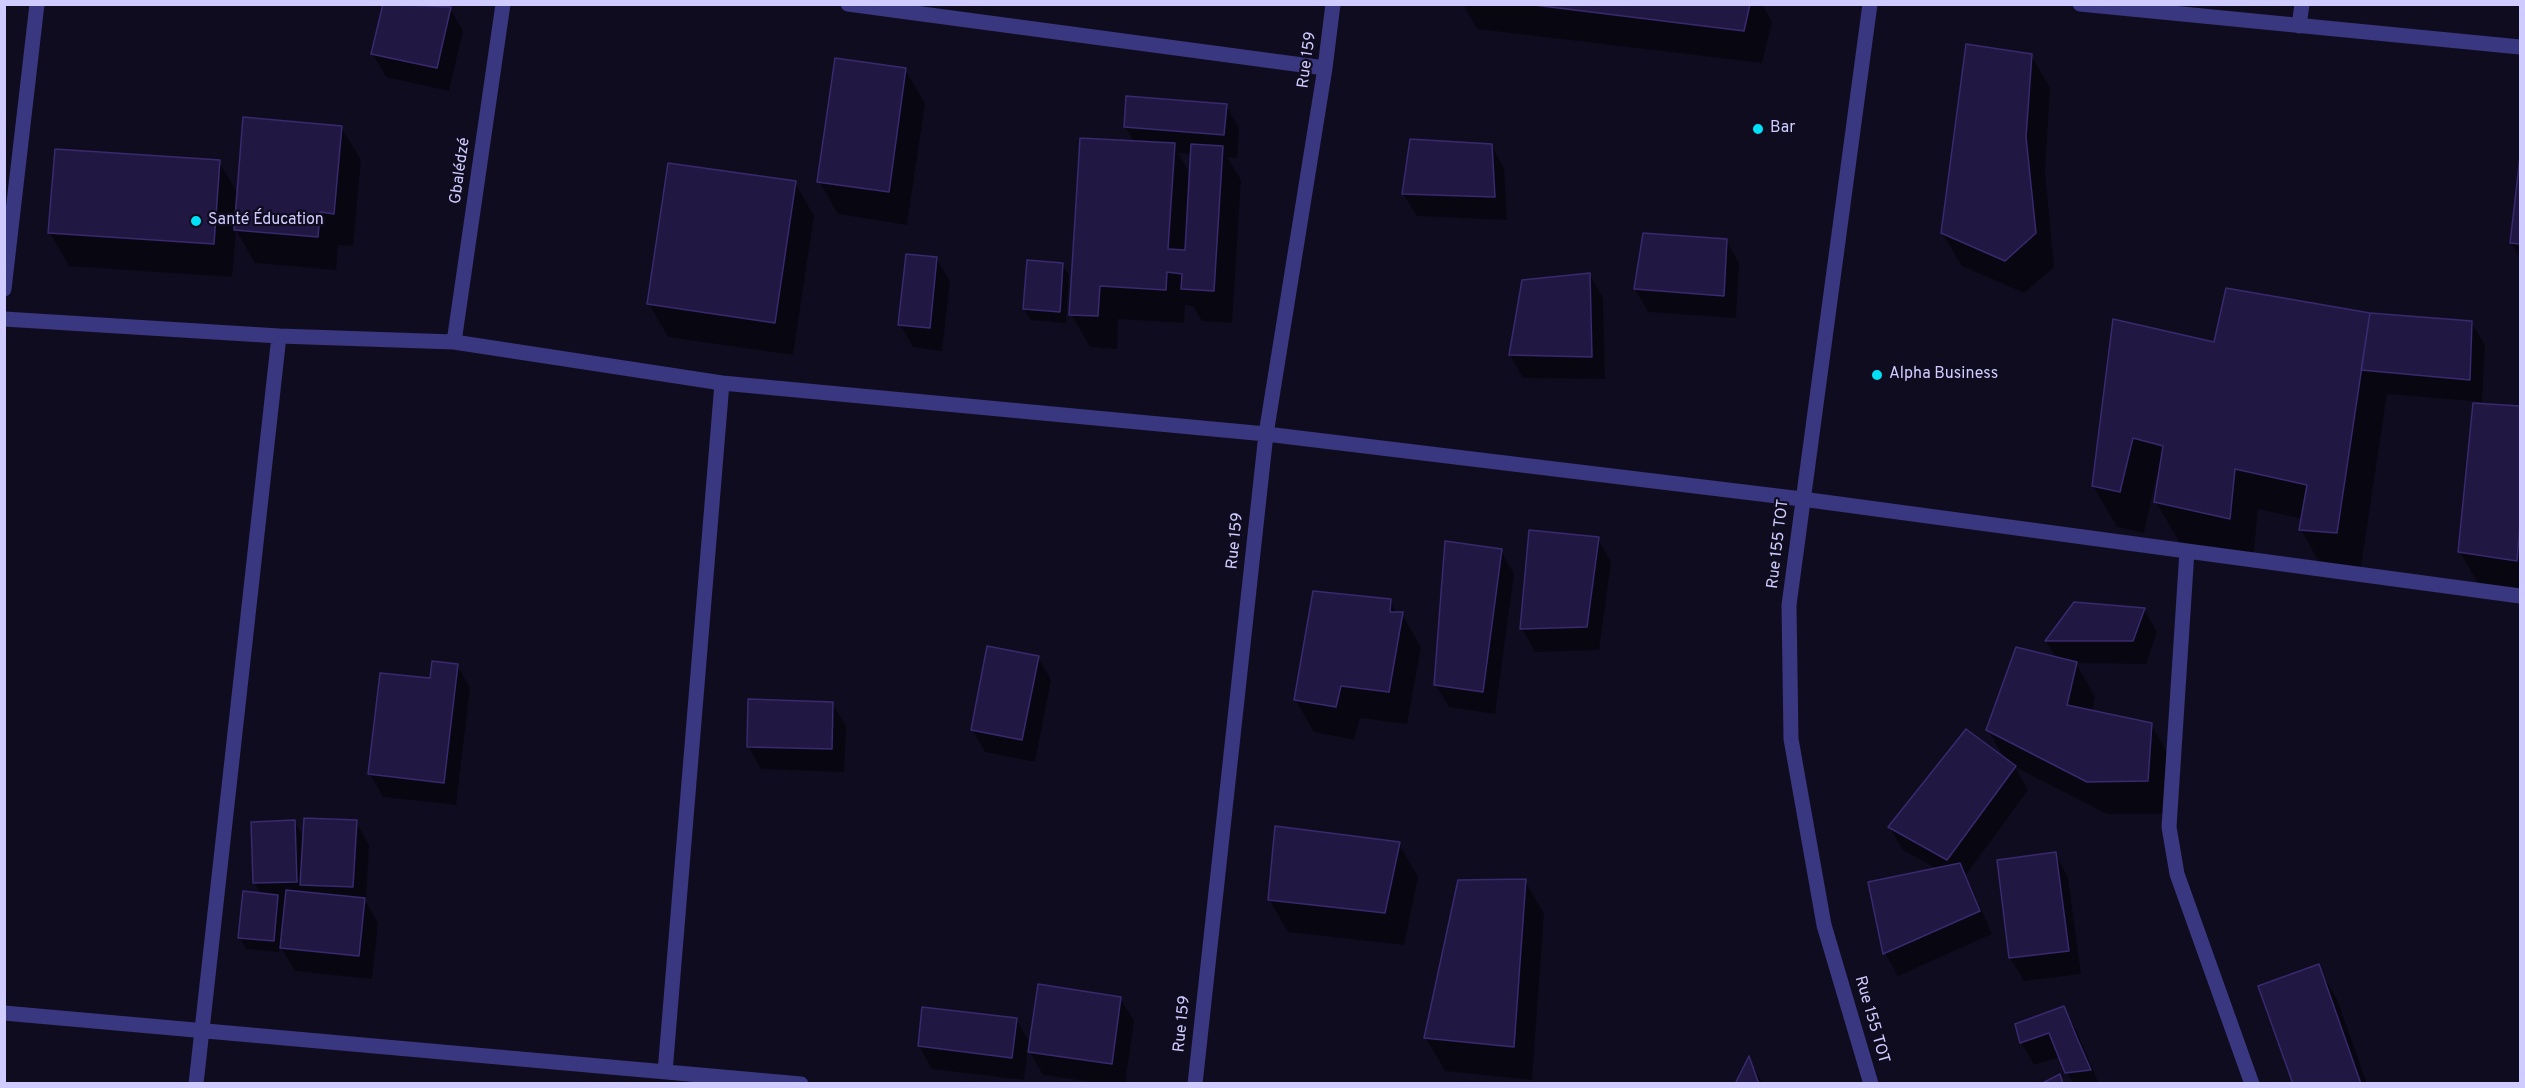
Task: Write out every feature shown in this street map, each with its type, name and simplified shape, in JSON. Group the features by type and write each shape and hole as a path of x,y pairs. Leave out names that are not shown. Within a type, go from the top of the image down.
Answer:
{"street":[{"path":"4,289 37,4"},
{"name":"Gbalédzé","path":"454,342 503,4"},
{"path":"848,4 1325,68"},
{"name":"Rue 159","path":"1195,1083 1266,434 1325,68 1333,4"},
{"name":"Rue 155 TOT","path":"1870,4 1789,605 1791,739 1824,925 1871,1083"},
{"path":"2080,4 2520,47"},
{"path":"2299,26 2302,4"},
{"path":"4,319 279,336 454,342 723,383 1266,434 1802,499 2520,596"},
{"path":"196,1083 279,336"},
{"path":"664,1072 723,383"},
{"path":"2187,551 2169,828 2176,874 2252,1083"},
{"path":"4,1013 801,1083"}],"building":[{"path":"383,4 451,7 437,68 371,54"},
{"path":"1526,4 1750,4 1744,31"},
{"path":"1966,44 2032,54 2026,137 2036,233 2005,261 1941,233"},
{"path":"835,58 906,68 889,192 817,182"},
{"path":"1126,96 1227,104 1224,135 1124,127"},
{"path":"243,117 342,126 334,214 320,212 318,237 234,230"},
{"path":"1080,138 1175,143 1168,249 1185,250 1191,144 1223,146 1214,291 1181,289 1182,274 1167,272 1166,290 1100,286 1098,316 1069,315"},
{"path":"1410,139 1492,144 1495,197 1402,194"},
{"path":"55,149 220,160 214,244 48,233"},
{"path":"2520,157 2520,244 2510,243"},
{"path":"668,163 796,181 775,323 647,304"},
{"path":"1643,233 1727,239 1724,296 1634,289"},
{"path":"906,254 937,257 930,328 898,325"},
{"path":"1027,260 1063,263 1060,312 1023,309"},
{"path":"1590,273 1592,357 1509,355 1522,280"},
{"path":"2226,288 2370,313 2337,533 2299,530 2307,485 2235,469 2230,519 2154,502 2163,446 2133,438 2120,492 2092,486 2113,319 2214,342"},
{"path":"2370,313 2472,321 2470,380 2361,370"},
{"path":"2473,403 2520,406 2520,523 2517,561 2458,552"},
{"path":"1529,530 1599,537 1587,627 1520,629"},
{"path":"1445,541 1502,549 1483,692 1434,685"},
{"path":"1313,591 1391,599 1390,612 1403,612 1389,692 1341,686 1336,707 1294,700"},
{"path":"2074,602 2145,608 2133,641 2045,641"},
{"path":"987,646 1039,656 1022,740 971,730"},
{"path":"2016,647 2077,662 2067,705 2152,723 2148,781 2087,782 1986,730"},
{"path":"432,661 458,664 444,783 368,774 380,673 430,678"},
{"path":"748,699 833,702 832,749 747,747"},
{"path":"1966,729 2016,766 1947,860 1888,827"},
{"path":"304,818 357,820 353,887 300,885"},
{"path":"295,820 297,882 253,883 251,822"},
{"path":"1275,826 1400,842 1385,913 1268,900"},
{"path":"2056,852 2069,951 2009,958 1997,860"},
{"path":"1960,863 1980,911 1883,954 1868,882"},
{"path":"1526,879 1514,1047 1424,1038 1458,880"},
{"path":"286,890 365,898 359,956 280,948"},
{"path":"243,891 278,895 274,941 238,938"},
{"path":"2319,964 2361,1084 2293,1084 2258,986"},
{"path":"1038,984 1121,997 1112,1064 1028,1052"},
{"path":"2064,1006 2091,1070 2065,1073 2049,1033 2020,1043 2015,1024"},
{"path":"922,1007 1017,1018 1012,1058 918,1046"},
{"path":"1749,1056 1759,1084 1735,1084"},
{"path":"2060,1074 2063,1084 2041,1084"}],"place":[{"name":"Bar","path":"1758,129"},
{"name":"Santé Éducation","path":"196,221"},
{"name":"Alpha Business","path":"1877,375"}]}
